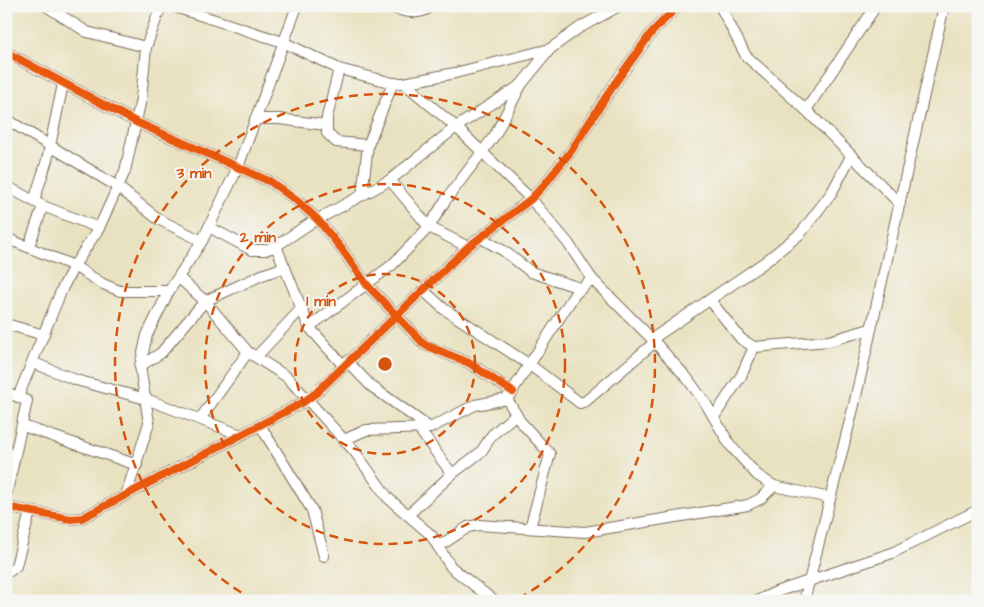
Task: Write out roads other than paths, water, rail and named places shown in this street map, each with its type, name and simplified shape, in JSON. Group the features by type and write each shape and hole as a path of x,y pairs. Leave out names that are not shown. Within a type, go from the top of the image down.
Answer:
{"street":[{"path":"46,6 87,32 146,47"},
{"path":"18,397 74,266 99,228 125,171 142,92 146,47 161,6"},
{"path":"172,6 283,42 339,69 393,83 404,83 455,74 550,48"},
{"path":"126,495 149,423 140,366 147,335 169,291 202,240 238,167 297,6"},
{"path":"387,6 409,13 421,12 431,6"},
{"path":"309,327 392,265 429,227 445,201 495,135 521,85 550,48 579,28 619,6"},
{"path":"6,508 77,519 308,400 468,247 531,199 571,150 615,83 652,32 678,6"},
{"path":"720,6 746,56 806,110 900,204"},
{"path":"806,110 876,6"},
{"path":"804,601 854,405 944,6"},
{"path":"6,52 136,122 271,182 318,219 367,285 395,316 429,348 469,363 510,396 516,414 550,454 530,528"},
{"path":"339,69 326,125 327,134 336,142 368,145"},
{"path":"362,195 368,145 393,83"},
{"path":"404,83 456,127 531,199 568,242 592,279 654,341 696,390 741,459 757,475 774,486 830,498"},
{"path":"29,246 63,84"},
{"path":"209,227 252,250 265,250 276,246 318,219 390,180 456,127 521,85"},
{"path":"6,119 118,187 158,219 202,240"},
{"path":"255,119 279,119 326,125"},
{"path":"423,290 444,309 530,365 576,402 583,403 654,341 765,262 800,232 832,192 852,156"},
{"path":"390,180 429,227 468,247"},
{"path":"6,186 39,204 99,228"},
{"path":"480,238 504,251 531,272 580,288"},
{"path":"6,253 8,239 74,266 103,284 120,291 169,291"},
{"path":"276,246 309,327 371,386 430,428"},
{"path":"140,366 161,353 205,301 262,275 285,267"},
{"path":"178,278 205,301 252,354 287,377 361,459 378,487 428,532 451,567 494,601"},
{"path":"344,440 366,430 430,428 475,405 510,396 580,288 592,279"},
{"path":"710,300 741,338 754,347 829,341 870,329"},
{"path":"200,419 252,354 302,308"},
{"path":"6,324 44,335"},
{"path":"714,417 741,376 754,347"},
{"path":"34,363 76,380 146,399 241,435"},
{"path":"6,392 27,401 6,496"},
{"path":"408,515 452,474 481,452 492,435 516,414"},
{"path":"260,425 312,510 324,556"},
{"path":"23,426 137,465"},
{"path":"419,429 452,474"},
{"path":"438,547 468,527 490,525 585,532 748,505 760,499 774,486"},
{"path":"757,601 776,592 808,583 892,553 978,510"},
{"path":"6,570 10,571 16,566 30,512"}]}
